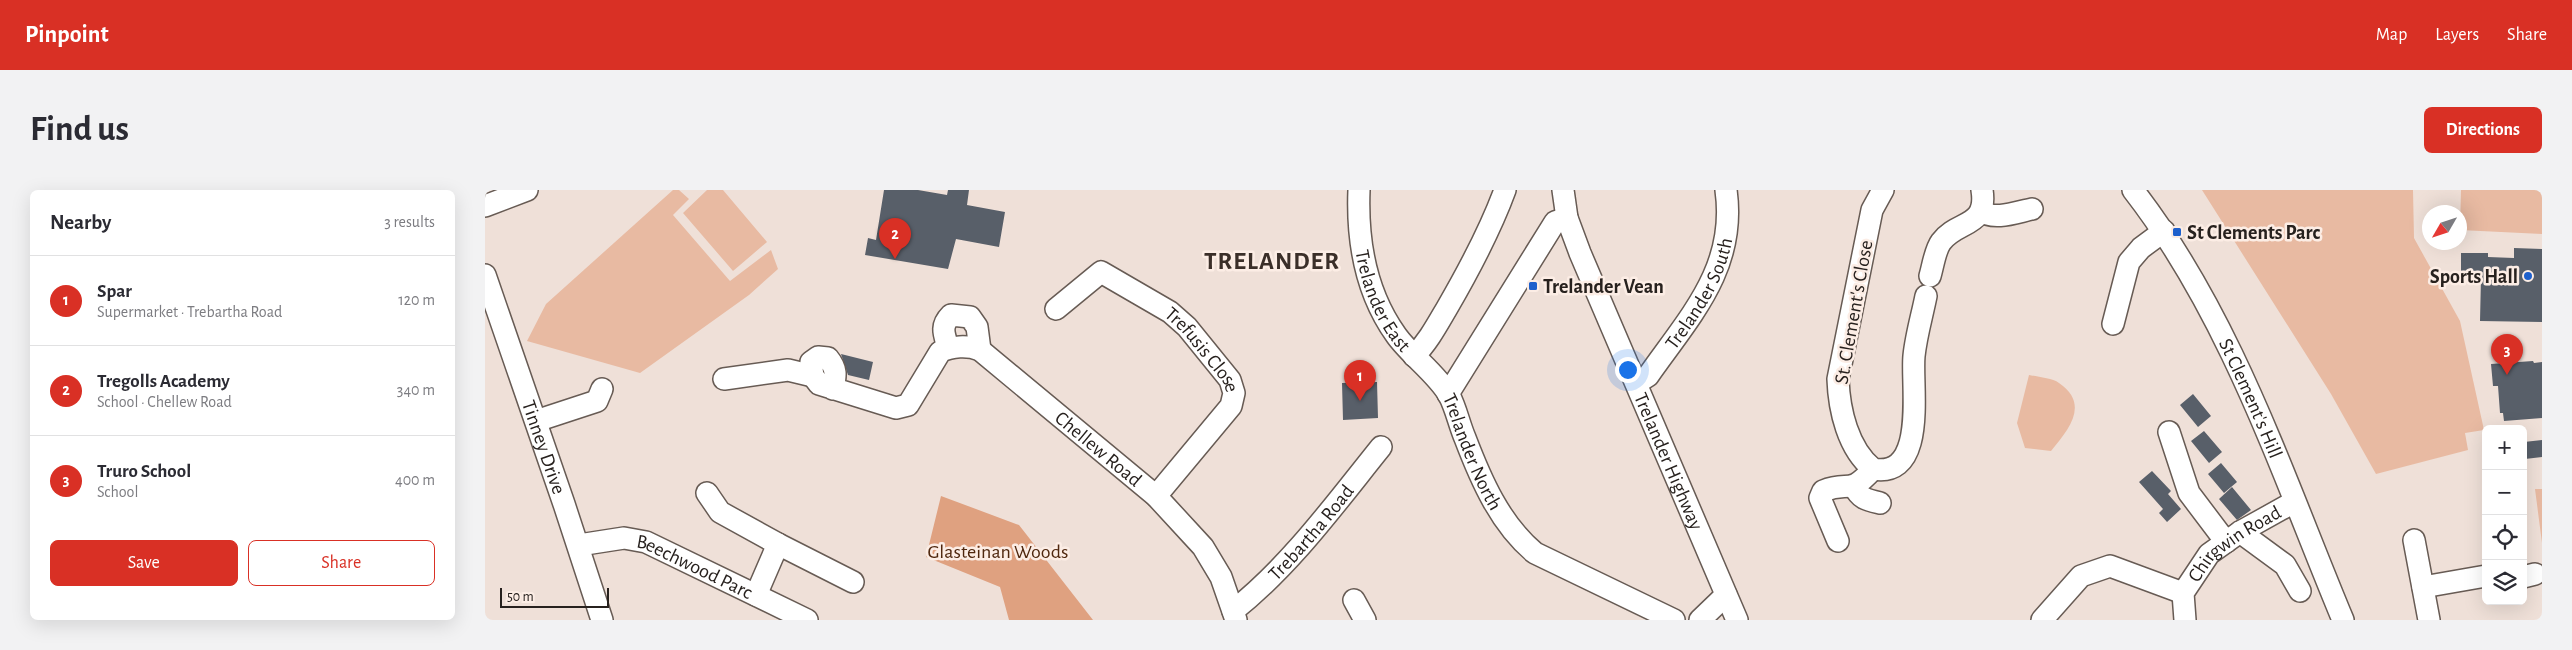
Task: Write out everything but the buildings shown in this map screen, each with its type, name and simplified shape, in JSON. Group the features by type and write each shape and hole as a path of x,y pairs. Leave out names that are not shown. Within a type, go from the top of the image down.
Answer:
{"street":[{"path":"485,206 527,190"},
{"name":"Trelander East","path":"1359,190 1358,218 1363,255 1373,291 1395,335 1448,394"},
{"path":"1414,356 1425,344 1465,278 1495,216 1505,190"},
{"name":"Trelander Highway","path":"1563,190 1567,218 1737,620"},
{"name":"Trelander South","path":"1637,382 1648,376 1700,302 1718,271 1727,232 1726,190"},
{"name":"St. Clement's Close","path":"1873,470 1862,458 1849,433 1841,406 1838,379 1871,210 1883,190"},
{"name":"St Clement's Hill","path":"2133,190 2164,231 2226,341 2343,620"},
{"path":"1838,541 1820,498 1823,491 1835,486 1850,488 1860,484 1873,470 1887,470 1893,467 1900,460 1909,444 1915,427 1913,358 1928,286 1941,242 1949,234 1973,221 1981,200"},
{"path":"1981,200 1986,215 1995,216 2032,209"},
{"name":"Trelander North","path":"1567,218 1555,222 1448,394 1484,482 1505,522 1518,539 1535,553 1674,620"},
{"path":"2113,324 2129,262 2141,248 2164,231"},
{"name":"Trefusis Close","path":"1056,309 1101,272 1170,312 1187,327 1230,380 1234,393 1231,406 1156,496"},
{"name":"Tinney Drive","path":"485,275 579,545 598,619"},
{"path":"724,379 788,370 813,376 819,384 833,389 896,408 908,405 916,396 934,359 948,347 979,350 977,327 970,317 951,315 945,322 943,331 948,347"},
{"name":"Chellew Road","path":"979,350 1156,496 1203,547 1221,577 1234,616"},
{"path":"536,421 597,400 602,389"},
{"path":"2169,432 2189,493 2233,537 2285,565 2300,591"},
{"name":"Trebartha Road","path":"1234,616 1293,554 1381,447"},
{"path":"1854,486 1858,495 1866,500 1880,503"},
{"path":"707,493 720,512 853,582"},
{"name":"Chirgwin Road","path":"2185,620 2183,593 2209,554 2233,537 2294,502"},
{"name":"Beechwood Parc","path":"579,545 625,538 646,542 807,620"},
{"path":"2414,540 2429,620"},
{"path":"756,595 778,544"},
{"name":"Chirgwin Road","path":"2042,620 2081,576 2110,566 2183,593"},
{"path":"2423,586 2482,577"},
{"path":"1699,620 1726,595"},
{"path":"1354,600 1365,620"}],"shaded area":[{"path":"673,190 679,190 689,199 673,215 730,281 771,250 778,269 749,295 640,373 527,341 546,304"},
{"path":"707,190 723,190 767,242 733,271 683,213"},
{"path":"2202,190 2413,190 2414,238 2460,321 2483,425 2482,430 2465,433 2468,450 2376,474 2331,394"},
{"path":"2461,190 2542,190 2542,234 2467,230 2467,205 2461,205"},
{"path":"2029,375 2056,381 2068,391 2073,399 2075,408 2070,425 2051,451 2025,448 2017,423"},
{"path":"2535,489 2542,489 2542,543"}],"green space":[{"name":"Glasteinan Woods","path":"941,496 1019,525 1093,620 1009,620 1000,587 926,557"}],"place":[{"name":"St Clements Parc","path":"2177,232"},
{"name":"Tregolls Academy","path":"895,259"},
{"name":"Sports Hall","path":"2528,276"},
{"name":"Trelander Vean","path":"1533,286"},
{"name":"Truro School","path":"2507,375"},
{"name":"Spar","path":"1360,401"}],"district":[{"name":"TRELANDER","path":"1272,260"}]}
